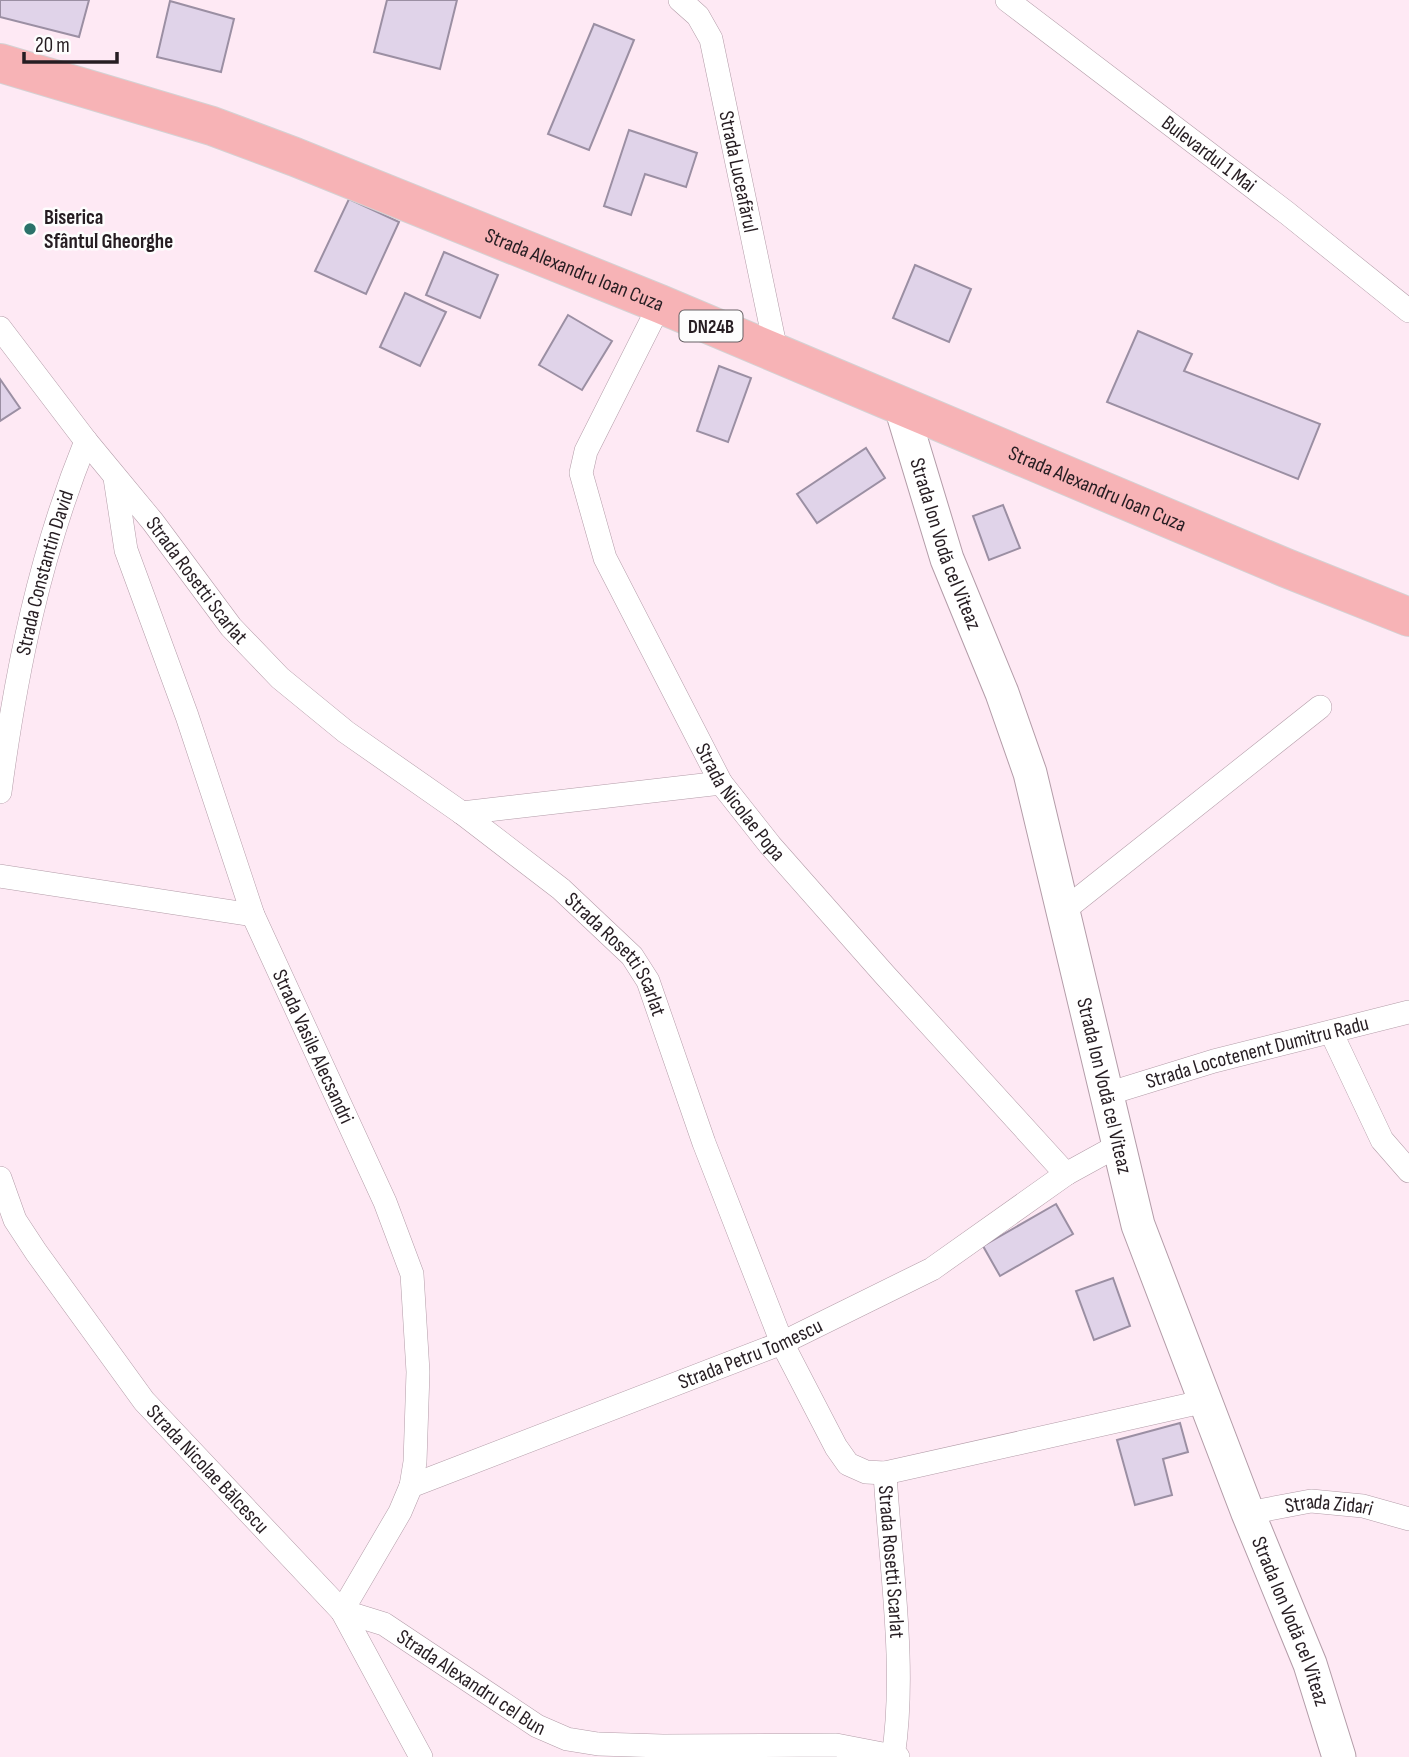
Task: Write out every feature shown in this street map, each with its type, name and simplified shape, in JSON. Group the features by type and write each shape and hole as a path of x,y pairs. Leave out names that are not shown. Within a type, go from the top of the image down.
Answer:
{"highway":[{"name":"Strada Alexandru Ioan Cuza","path":"1,65 212,126 660,304 901,407 1409,617"}],"main road":[{"name":"Strada Ion Vodă cel Viteaz","path":"901,407 947,559 1002,692 1030,773 1117,1146 1138,1224 1248,1513 1310,1664 1339,1757"}],"street":[{"name":"Strada Luceafărul","path":"680,0 704,8 777,355"},
{"name":"Bulevardul 1 Mai","path":"1007,0 1287,213 1409,311"},
{"name":"Strada Nicolae Popa","path":"660,304 586,451 581,472 605,558 721,783 831,915 1066,1174"},
{"name":"Strada Rosetti Scarlat","path":"0,328 86,441 153,522 231,627 280,678 346,732 461,813 561,889 638,964 648,981 704,1143 782,1343 836,1447 848,1464 866,1472 885,1473 897,1662 895,1756"},
{"name":"Strada Constantin David","path":"0,792 9,724 40,572 61,503 86,441"},
{"name":"Strada Vasile Alecsandri","path":"116,478 126,550 187,716 253,915 385,1202 412,1274 418,1372 415,1462 411,1486 400,1512 342,1611"},
{"path":"1063,911 1320,707"},
{"path":"461,813 721,783"},
{"path":"0,876 253,915"},
{"name":"Strada Locotenent Dumitru Radu","path":"1107,1094 1214,1061 1409,1012"},
{"path":"1331,1031 1382,1140 1409,1171"},
{"path":"1066,1174 1117,1146"},
{"name":"Strada Petru Tomescu","path":"411,1486 782,1343 932,1269 1066,1174"},
{"name":"Strada Nicolae Bălcescu","path":"0,1178 8,1228 144,1401 342,1611 421,1757"},
{"path":"885,1473 1206,1401"},
{"name":"Strada Zidari","path":"1248,1513 1311,1502 1363,1506 1409,1519"},
{"name":"Strada Alexandru cel Bun","path":"342,1611 384,1623 537,1726 567,1739 598,1744 663,1746 836,1745 895,1756"}],"building":[{"path":"0,0 89,0 79,37 0,17"},
{"path":"387,0 457,0 440,69 374,52"},
{"path":"170,1 234,19 221,72 157,57"},
{"path":"594,24 634,40 589,150 548,134"},
{"path":"629,130 697,153 686,187 645,174 631,215 604,206"},
{"path":"349,199 399,222 366,294 315,271"},
{"path":"444,252 498,275 480,318 426,295"},
{"path":"915,265 971,289 949,342 893,318"},
{"path":"405,293 446,312 420,366 380,347"},
{"path":"568,315 612,341 582,390 539,365"},
{"path":"1138,331 1192,354 1184,371 1320,424 1298,479 1107,402"},
{"path":"719,366 751,378 728,442 697,431"},
{"path":"0,379 20,408 0,421"},
{"path":"866,448 885,478 817,523 797,494"},
{"path":"1003,505 1020,548 989,560 973,516"},
{"path":"1056,1204 1073,1234 1000,1276 983,1246"},
{"path":"1113,1278 1130,1326 1094,1340 1076,1291"},
{"path":"1180,1423 1188,1452 1163,1459 1172,1495 1135,1505 1117,1440"}],"place":[{"name":"Biserica Sfântul Gheorghe","path":"30,229"}]}
